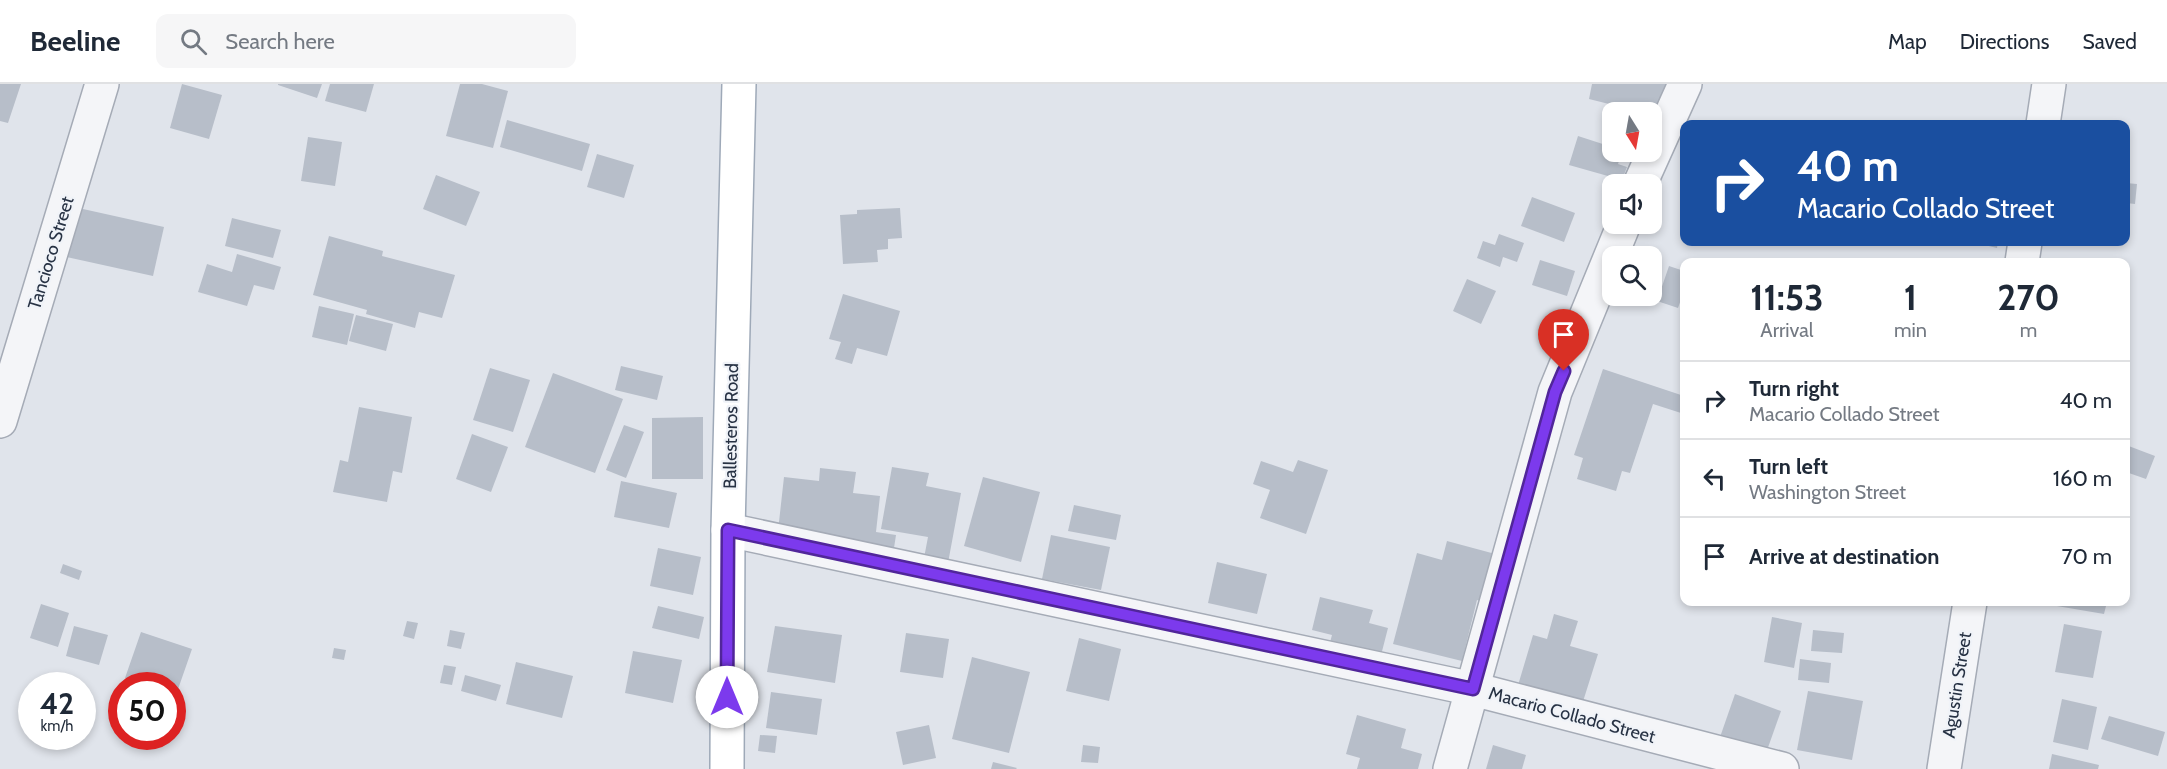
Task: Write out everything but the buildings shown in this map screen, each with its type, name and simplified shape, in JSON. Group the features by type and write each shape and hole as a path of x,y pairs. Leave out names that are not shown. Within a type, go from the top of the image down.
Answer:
{"main road":[{"name":"Ballesteros Road","path":"727,769 728,530 739,84"}],"street":[{"name":"Tancioco Street","path":"0,421 102,84"},
{"path":"1644,174 1685,84"},
{"path":"2044,120 2049,84"},
{"path":"1450,769 1555,392 1620,234"},
{"name":"Macario Collado Street","path":"728,530 1473,689 1782,769"},
{"name":"Agustin Street","path":"1944,769 1969,606"}],"route":[{"path":"727,697 728,530 1473,689 1555,392 1564,371"}]}
